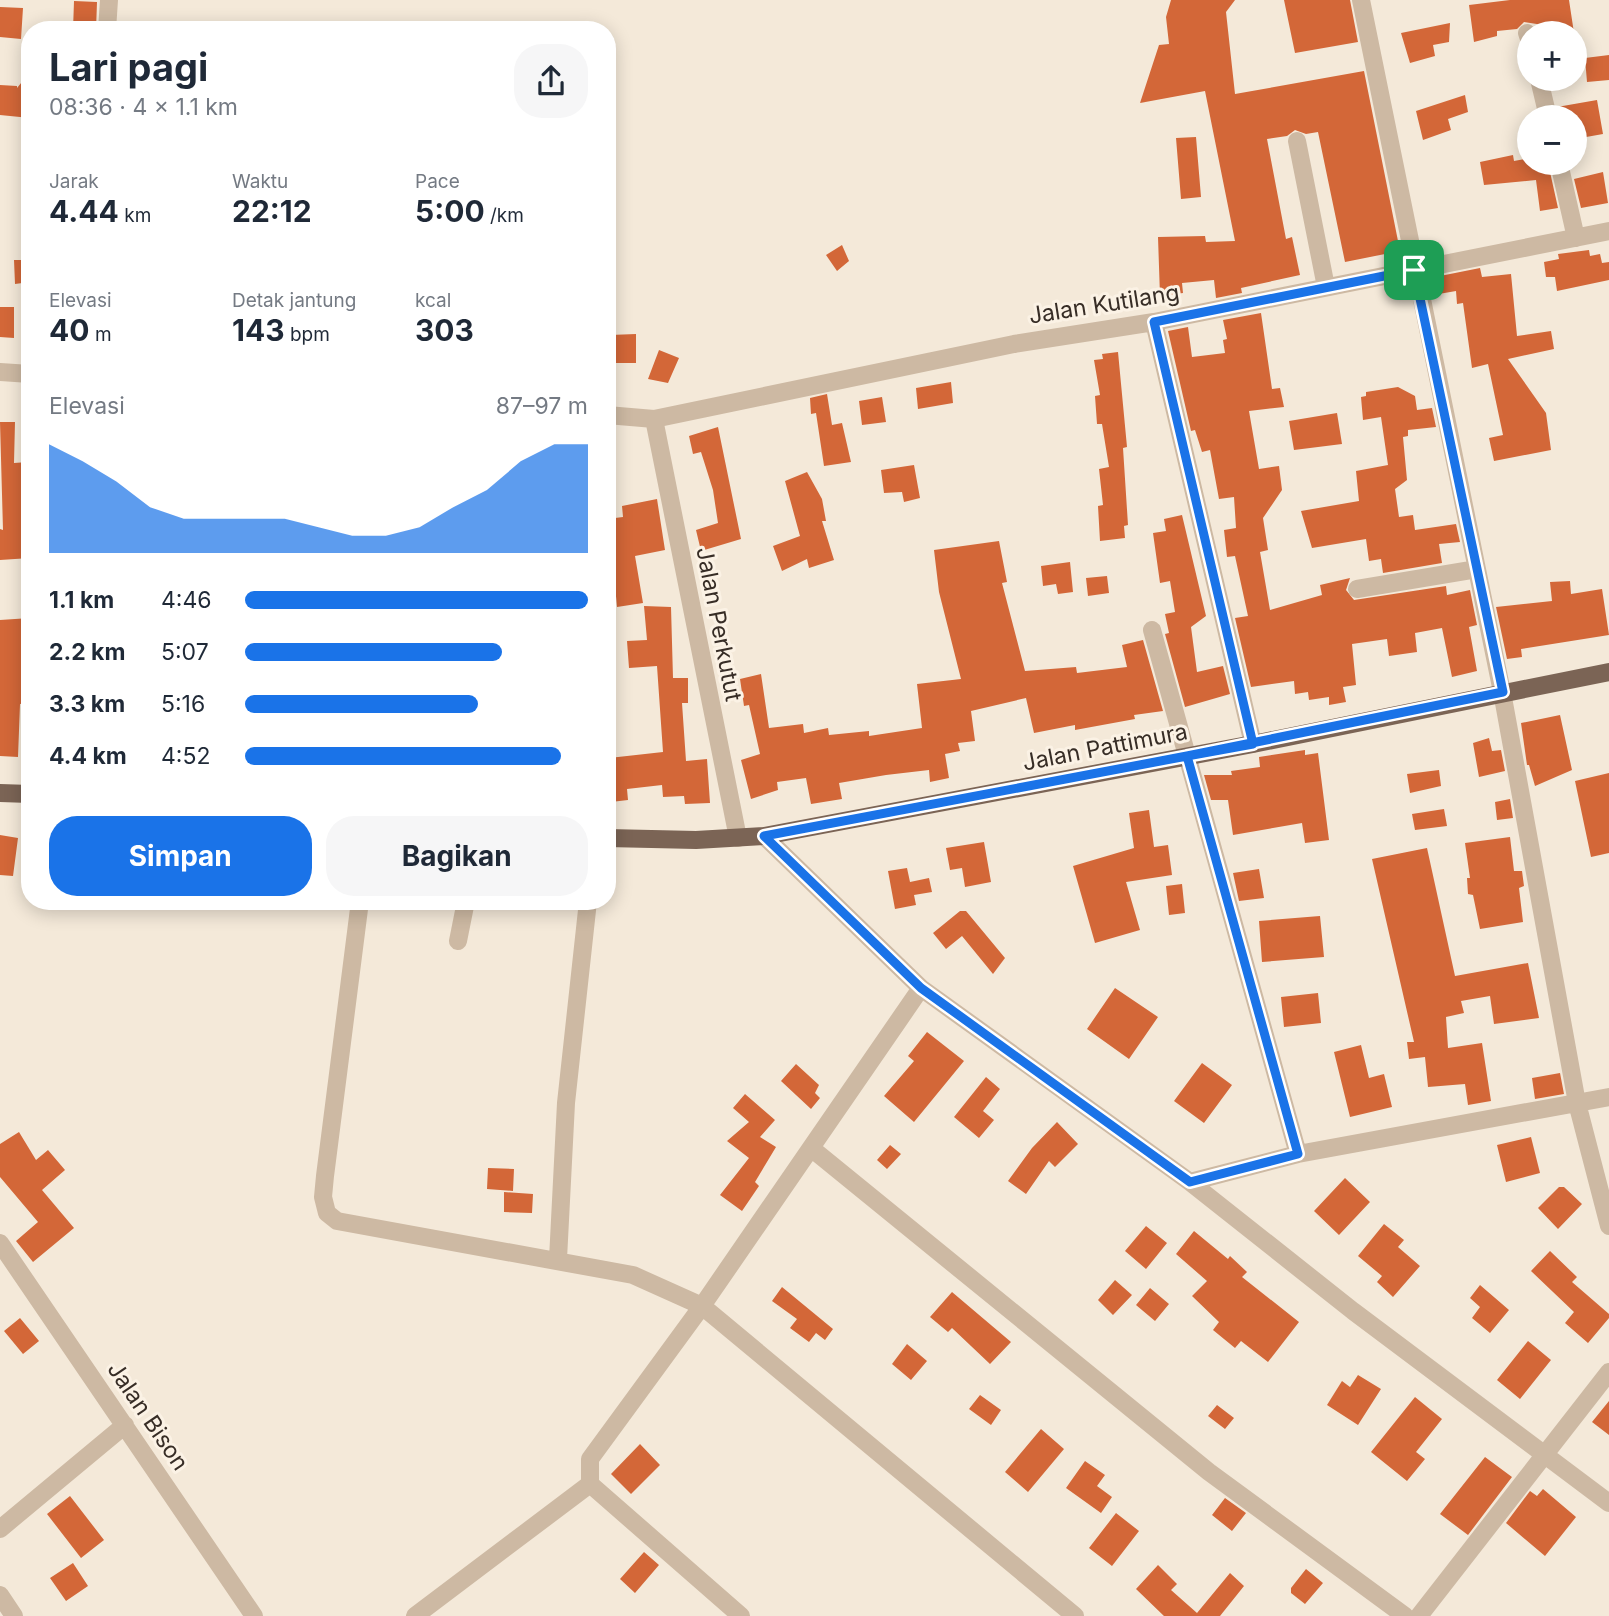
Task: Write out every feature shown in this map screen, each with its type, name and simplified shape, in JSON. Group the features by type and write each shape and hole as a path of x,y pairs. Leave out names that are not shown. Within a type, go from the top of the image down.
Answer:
{"main road":[{"name":"Jalan Pattimura","path":"616,838 764,836 1253,744 1609,672"},
{"path":"0,793 21,794"}],"street":[{"path":"107,21 108,0"},
{"path":"1361,0 1414,270 1503,692 1577,1103 1609,1226"},
{"path":"1297,141 1326,287"},
{"path":"1562,175 1576,238"},
{"name":"Jalan Kutilang","path":"616,416 654,419 1014,344 1154,322 1609,231"},
{"path":"1154,322 1253,744"},
{"path":"0,372 21,373"},
{"name":"Jalan Perkutut","path":"654,419 738,838"},
{"path":"1357,589 1477,569"},
{"path":"1152,630 1298,1154"},
{"path":"764,836 921,988 1190,1182 1353,1311 1609,1503"},
{"path":"359,910 325,1176 323,1197 327,1213 337,1221 404,1235 558,1259 633,1275 702,1306 1075,1616"},
{"path":"458,940 464,910"},
{"path":"558,1259 566,1103 587,910"},
{"path":"741,1616 590,1484 590,1460 702,1306 921,988"},
{"path":"1190,1182 1298,1154 1609,1097"},
{"path":"811,1148 1209,1472 1405,1616"},
{"name":"Jalan Bison","path":"0,1243 254,1616"},
{"path":"1419,1616 1609,1372"},
{"path":"0,1529 125,1425"},
{"path":"415,1616 590,1484"},
{"path":"0,1595 14,1616"}],"building":[{"path":"1171,0 1235,0 1226,12 1235,94 1364,71 1400,251 1345,262 1318,132 1306,134 1295,130 1287,136 1267,139 1286,239 1292,237 1300,275 1241,288 1242,293 1216,298 1214,280 1182,283 1183,293 1160,296 1158,237 1205,236 1206,242 1235,241 1205,91 1140,103 1159,45 1169,44 1166,17"},
{"path":"1284,0 1350,0 1358,42 1295,53"},
{"path":"1510,0 1569,0 1572,21 1517,21 1517,29 1497,31 1497,36 1474,42 1469,5"},
{"path":"74,1 97,2 96,21 73,21"},
{"path":"0,7 23,8 21,39 0,37"},
{"path":"1450,23 1449,42 1433,45 1435,56 1410,63 1401,33"},
{"path":"1609,55 1609,80 1587,82 1587,58"},
{"path":"21,83 21,117 0,115 0,85 17,88"},
{"path":"1465,95 1468,112 1448,119 1451,130 1423,140 1416,111"},
{"path":"1597,100 1603,134 1587,137 1587,105 1568,105"},
{"path":"1196,137 1201,197 1181,199 1176,138"},
{"path":"1513,155 1514,161 1517,160 1517,175 1551,175 1558,208 1540,211 1536,180 1484,185 1480,162"},
{"path":"1603,172 1608,203 1581,208 1574,179"},
{"path":"842,245 849,261 837,271 826,255"},
{"path":"1589,250 1590,256 1600,254 1602,263 1609,262 1609,280 1557,291 1555,277 1546,277 1544,262 1559,259 1558,254"},
{"path":"14,260 21,260 21,283 15,284"},
{"path":"1480,268 1482,277 1511,274 1517,336 1551,331 1554,349 1508,359 1546,413 1551,450 1494,461 1489,438 1503,435 1488,364 1472,368 1463,303 1457,304 1456,291 1433,295 1430,278"},
{"path":"0,307 14,307 14,338 0,337"},
{"path":"1261,313 1272,389 1280,388 1284,407 1249,411 1259,469 1279,466 1282,490 1263,518 1268,550 1260,552 1270,610 1322,595 1320,585 1350,578 1346,590 1354,600 1446,586 1447,595 1470,590 1477,625 1469,627 1477,671 1452,677 1442,628 1415,633 1417,652 1389,656 1387,639 1352,644 1356,685 1343,687 1346,702 1329,705 1329,697 1309,700 1308,692 1295,694 1294,681 1251,687 1235,618 1248,616 1235,556 1227,557 1224,530 1236,528 1234,497 1219,499 1210,450 1202,452 1195,430 1191,431 1168,331 1188,327 1192,357 1225,353 1223,340 1227,339 1223,320"},
{"path":"636,334 636,363 616,363 616,335"},
{"path":"659,350 679,358 668,383 648,379"},
{"path":"1118,352 1127,447 1123,448 1128,525 1124,526 1125,538 1100,541 1098,506 1103,505 1099,469 1109,467 1102,424 1097,424 1095,396 1100,395 1094,360 1103,359 1102,354"},
{"path":"951,382 953,403 918,409 916,388"},
{"path":"1398,387 1415,396 1417,410 1432,408 1436,427 1408,430 1408,436 1403,437 1407,480 1395,489 1399,517 1413,515 1415,530 1456,524 1460,542 1439,544 1442,563 1383,573 1381,559 1369,561 1366,539 1312,548 1301,511 1359,501 1356,471 1388,465 1381,417 1363,420 1361,397 1366,396 1366,392"},
{"path":"827,394 832,425 842,423 851,462 824,466 816,413 811,414 810,398"},
{"path":"882,397 886,422 862,425 859,401"},
{"path":"1337,413 1342,444 1294,450 1289,421"},
{"path":"0,422 15,422 14,463 21,462 21,559 0,560 0,529 3,530"},
{"path":"718,427 741,539 701,551 696,530 718,523 713,490 701,452 693,454 689,436"},
{"path":"914,465 920,498 904,502 902,492 884,493 881,470"},
{"path":"807,472 822,499 826,521 822,521 834,560 809,568 807,559 782,571 773,546 800,536 785,481"},
{"path":"657,499 665,550 635,556 643,603 617,607 616,518 623,517 622,506"},
{"path":"1182,515 1206,616 1191,627 1197,672 1223,666 1230,694 1185,707 1165,634 1169,633 1165,614 1175,612 1170,581 1160,583 1153,533 1166,531 1164,519"},
{"path":"999,541 1007,582 1002,583 1025,671 1076,667 1077,673 1127,667 1122,645 1143,640 1163,711 1134,715 1135,719 1075,730 1075,725 1034,733 1026,698 971,711 975,741 958,743 960,751 945,754 949,778 930,782 929,770 839,783 842,799 811,804 806,778 777,782 778,790 751,799 741,760 760,754 749,705 744,706 740,679 761,674 769,728 803,724 804,733 828,728 829,735 869,731 869,736 922,728 917,684 961,679 939,592 934,550"},
{"path":"1070,562 1073,592 1058,594 1056,584 1043,586 1041,566"},
{"path":"1107,576 1109,593 1088,596 1086,578"},
{"path":"1570,581 1571,594 1602,589 1609,635 1521,649 1522,657 1507,659 1496,607 1552,601 1550,582"},
{"path":"644,606 671,607 673,678 688,678 688,703 682,703 686,761 707,759 710,803 685,804 684,796 663,797 662,785 627,789 628,800 616,801 616,757 663,752 657,666 629,668 627,641 647,640"},
{"path":"21,619 18,757 0,756 0,620"},
{"path":"1560,715 1572,770 1535,786 1527,765 1521,723"},
{"path":"1489,738 1492,751 1501,750 1505,771 1479,777 1473,743"},
{"path":"1305,750 1305,755 1318,753 1329,840 1305,843 1302,823 1233,835 1228,800 1211,800 1204,775 1232,775 1231,771 1260,767 1259,757"},
{"path":"1439,770 1441,786 1410,793 1407,774"},
{"path":"1609,773 1609,853 1591,857 1575,781"},
{"path":"1510,799 1513,818 1497,820 1495,802"},
{"path":"1444,809 1447,826 1415,830 1412,814"},
{"path":"1149,810 1154,847 1168,845 1172,875 1126,882 1140,930 1095,943 1073,866 1134,848 1129,813"},
{"path":"0,835 18,838 13,876 0,875"},
{"path":"1510,837 1514,871 1522,871 1524,886 1519,888 1523,922 1480,929 1473,895 1468,894 1467,878 1470,878 1465,843"},
{"path":"984,842 991,882 965,887 962,868 950,870 946,848"},
{"path":"1427,848 1455,976 1528,963 1539,1018 1494,1024 1490,996 1461,1001 1464,1013 1446,1017 1448,1048 1482,1043 1491,1101 1468,1105 1465,1084 1428,1087 1425,1057 1409,1059 1407,1042 1414,1042 1372,859"},
{"path":"907,868 910,882 929,878 932,892 914,895 916,905 895,909 888,871"},
{"path":"1259,869 1264,898 1239,901 1233,873"},
{"path":"1182,884 1185,913 1169,915 1166,886"},
{"path":"960,911 966,911 1005,958 993,974 962,936 946,949 933,933"},
{"path":"1320,916 1324,957 1262,962 1259,921"},
{"path":"1115,988 1158,1017 1129,1059 1087,1029"},
{"path":"1318,993 1321,1023 1284,1027 1281,997"},
{"path":"927,1032 964,1061 914,1122 884,1096 914,1061 908,1056"},
{"path":"1361,1045 1369,1078 1384,1074 1392,1107 1350,1117 1334,1052"},
{"path":"1202,1063 1232,1085 1204,1123 1174,1101"},
{"path":"796,1064 819,1085 815,1093 820,1098 811,1109 781,1081"},
{"path":"1560,1073 1564,1094 1535,1099 1532,1078"},
{"path":"986,1077 1000,1089 983,1111 994,1120 979,1138 954,1117"},
{"path":"745,1094 775,1120 760,1137 776,1147 755,1182 759,1186 742,1211 720,1195 749,1158 727,1141 749,1122 733,1108"},
{"path":"1057,1122 1078,1144 1055,1167 1049,1161 1026,1194 1008,1181 1032,1148"},
{"path":"19,1132 36,1160 48,1150 65,1170 42,1190 74,1228 33,1262 16,1241 38,1222 0,1177 0,1144"},
{"path":"1531,1137 1540,1173 1506,1182 1497,1145"},
{"path":"890,1145 901,1154 887,1169 877,1160"},
{"path":"488,1168 514,1169 513,1191 487,1189"},
{"path":"1345,1178 1370,1202 1339,1235 1314,1211"},
{"path":"1559,1187 1564,1187 1582,1204 1558,1229 1538,1208"},
{"path":"504,1192 533,1194 532,1213 504,1212"},
{"path":"1384,1224 1404,1240 1398,1247 1420,1266 1393,1297 1377,1282 1382,1276 1358,1256"},
{"path":"1146,1226 1167,1243 1146,1269 1125,1251"},
{"path":"1194,1231 1228,1259 1230,1256 1247,1272 1242,1277 1299,1322 1268,1362 1241,1341 1235,1348 1213,1330 1219,1322 1192,1296 1207,1281 1176,1254"},
{"path":"1550,1251 1577,1277 1572,1282 1609,1314 1609,1318 1588,1343 1565,1323 1574,1312 1531,1271"},
{"path":"1115,1280 1132,1295 1113,1315 1098,1300"},
{"path":"1480,1285 1509,1310 1490,1333 1472,1318 1480,1307 1470,1298"},
{"path":"782,1287 833,1329 825,1340 816,1333 809,1342 790,1328 797,1319 772,1301"},
{"path":"1150,1288 1169,1304 1155,1321 1136,1305"},
{"path":"952,1292 1011,1342 990,1364 952,1328 948,1332 930,1317"},
{"path":"20,1318 39,1341 23,1354 4,1331"},
{"path":"1528,1341 1551,1360 1520,1399 1497,1380"},
{"path":"907,1344 927,1361 911,1380 892,1364"},
{"path":"1358,1375 1381,1389 1358,1425 1327,1405 1342,1381 1350,1387"},
{"path":"980,1395 1001,1410 991,1425 969,1409"},
{"path":"1415,1397 1442,1419 1416,1452 1425,1459 1407,1481 1371,1452"},
{"path":"1609,1401 1609,1435 1592,1422"},
{"path":"1217,1405 1234,1418 1225,1429 1208,1416"},
{"path":"1041,1429 1064,1449 1028,1492 1005,1472"},
{"path":"640,1444 660,1465 631,1494 611,1474"},
{"path":"1485,1457 1512,1477 1468,1535 1440,1514"},
{"path":"1085,1461 1105,1475 1097,1486 1112,1497 1101,1513 1066,1488"},
{"path":"1543,1489 1576,1517 1545,1556 1506,1523 1530,1491 1537,1496"},
{"path":"70,1496 104,1540 81,1558 47,1514"},
{"path":"1225,1498 1246,1513 1232,1531 1212,1515"},
{"path":"1116,1513 1139,1531 1112,1566 1089,1548"},
{"path":"644,1552 659,1565 635,1593 620,1579"},
{"path":"73,1563 88,1586 66,1601 50,1578"},
{"path":"1158,1565 1177,1584 1171,1590 1197,1613 1230,1573 1244,1586 1220,1616 1164,1616 1136,1589"},
{"path":"1306,1569 1323,1583 1305,1604 1291,1593 1291,1588"}],"route":[{"path":"1414,270 1154,322 1253,744 1187,756 1298,1154 1190,1182 921,988 764,836 1187,756 1253,744 1503,692 1414,270"}]}
